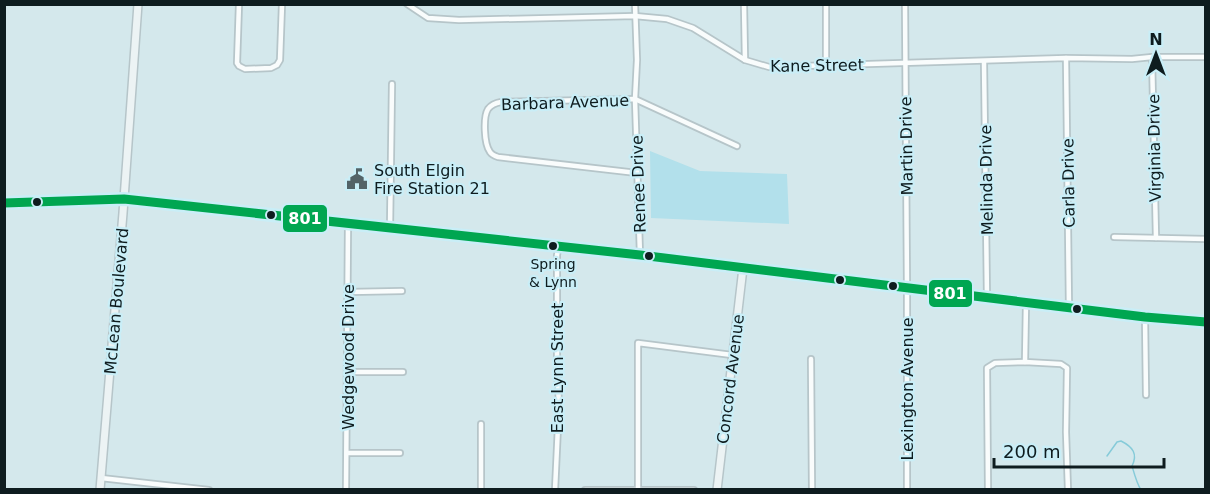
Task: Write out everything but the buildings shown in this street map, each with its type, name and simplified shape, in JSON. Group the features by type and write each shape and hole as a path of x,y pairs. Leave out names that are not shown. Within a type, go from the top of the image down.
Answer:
{"main road":[{"name":"McLean Boulevard","path":"100,489 138,4"},
{"path":"4,203 124,199 640,255 1026,303 1206,322"},
{"name":"Concord Avenue","path":"717,489 743,268"}],"street":[{"path":"239,4 237,63 245,69 271,68 280,60 282,4"},
{"name":"Kane Street","path":"407,4 428,18 459,20 635,16 667,19 693,28 745,60 769,67 1066,58 1206,57"},
{"name":"Renee Drive","path":"635,4 637,60 635,99 640,255"},
{"path":"744,4 745,60"},
{"path":"826,4 826,66"},
{"name":"Martin Drive","path":"904,4 908,288"},
{"name":"Virginia Drive","path":"1152,57 1156,238"},
{"name":"Carla Drive","path":"1066,58 1069,308"},
{"name":"Melinda Drive","path":"984,62 987,298"},
{"path":"390,228 392,84"},
{"name":"Barbara Avenue","path":"637,173 498,157 490,152 485,142 485,116 491,106 505,101 635,99 737,146"},
{"name":"Wedgewood Drive","path":"346,489 348,224"},
{"path":"1114,237 1206,239"},
{"name":"East Lynn Street","path":"555,489 558,405 557,255 559,246"},
{"name":"Lexington Avenue","path":"906,489 908,288"},
{"path":"348,292 402,291"},
{"path":"1025,362 1026,303"},
{"path":"1145,317 1146,395"},
{"path":"638,489 638,344 732,355"},
{"path":"811,359 812,489"},
{"path":"988,489 987,368 996,363 1025,362 1061,364 1067,368 1068,489"},
{"path":"347,372 403,372"},
{"path":"481,424 481,489"},
{"path":"347,453 400,453"},
{"path":"101,478 153,486 209,489"},
{"path":"585,489 694,489"}],"shaded area":[{"path":"650,151 700,171 787,174 789,224 651,218"}],"waterway":[{"path":"1107,456 1117,442 1121,441 1129,446 1134,454 1132,466 1141,490"}],"transit line":[{"name":"801","path":"4,203 124,199 640,255 1145,317 1206,322"}],"place":[{"name":"South Elgin Fire Station 21","path":"357,179"},
{"name":"Spring & Lynn","path":"553,246"}]}
